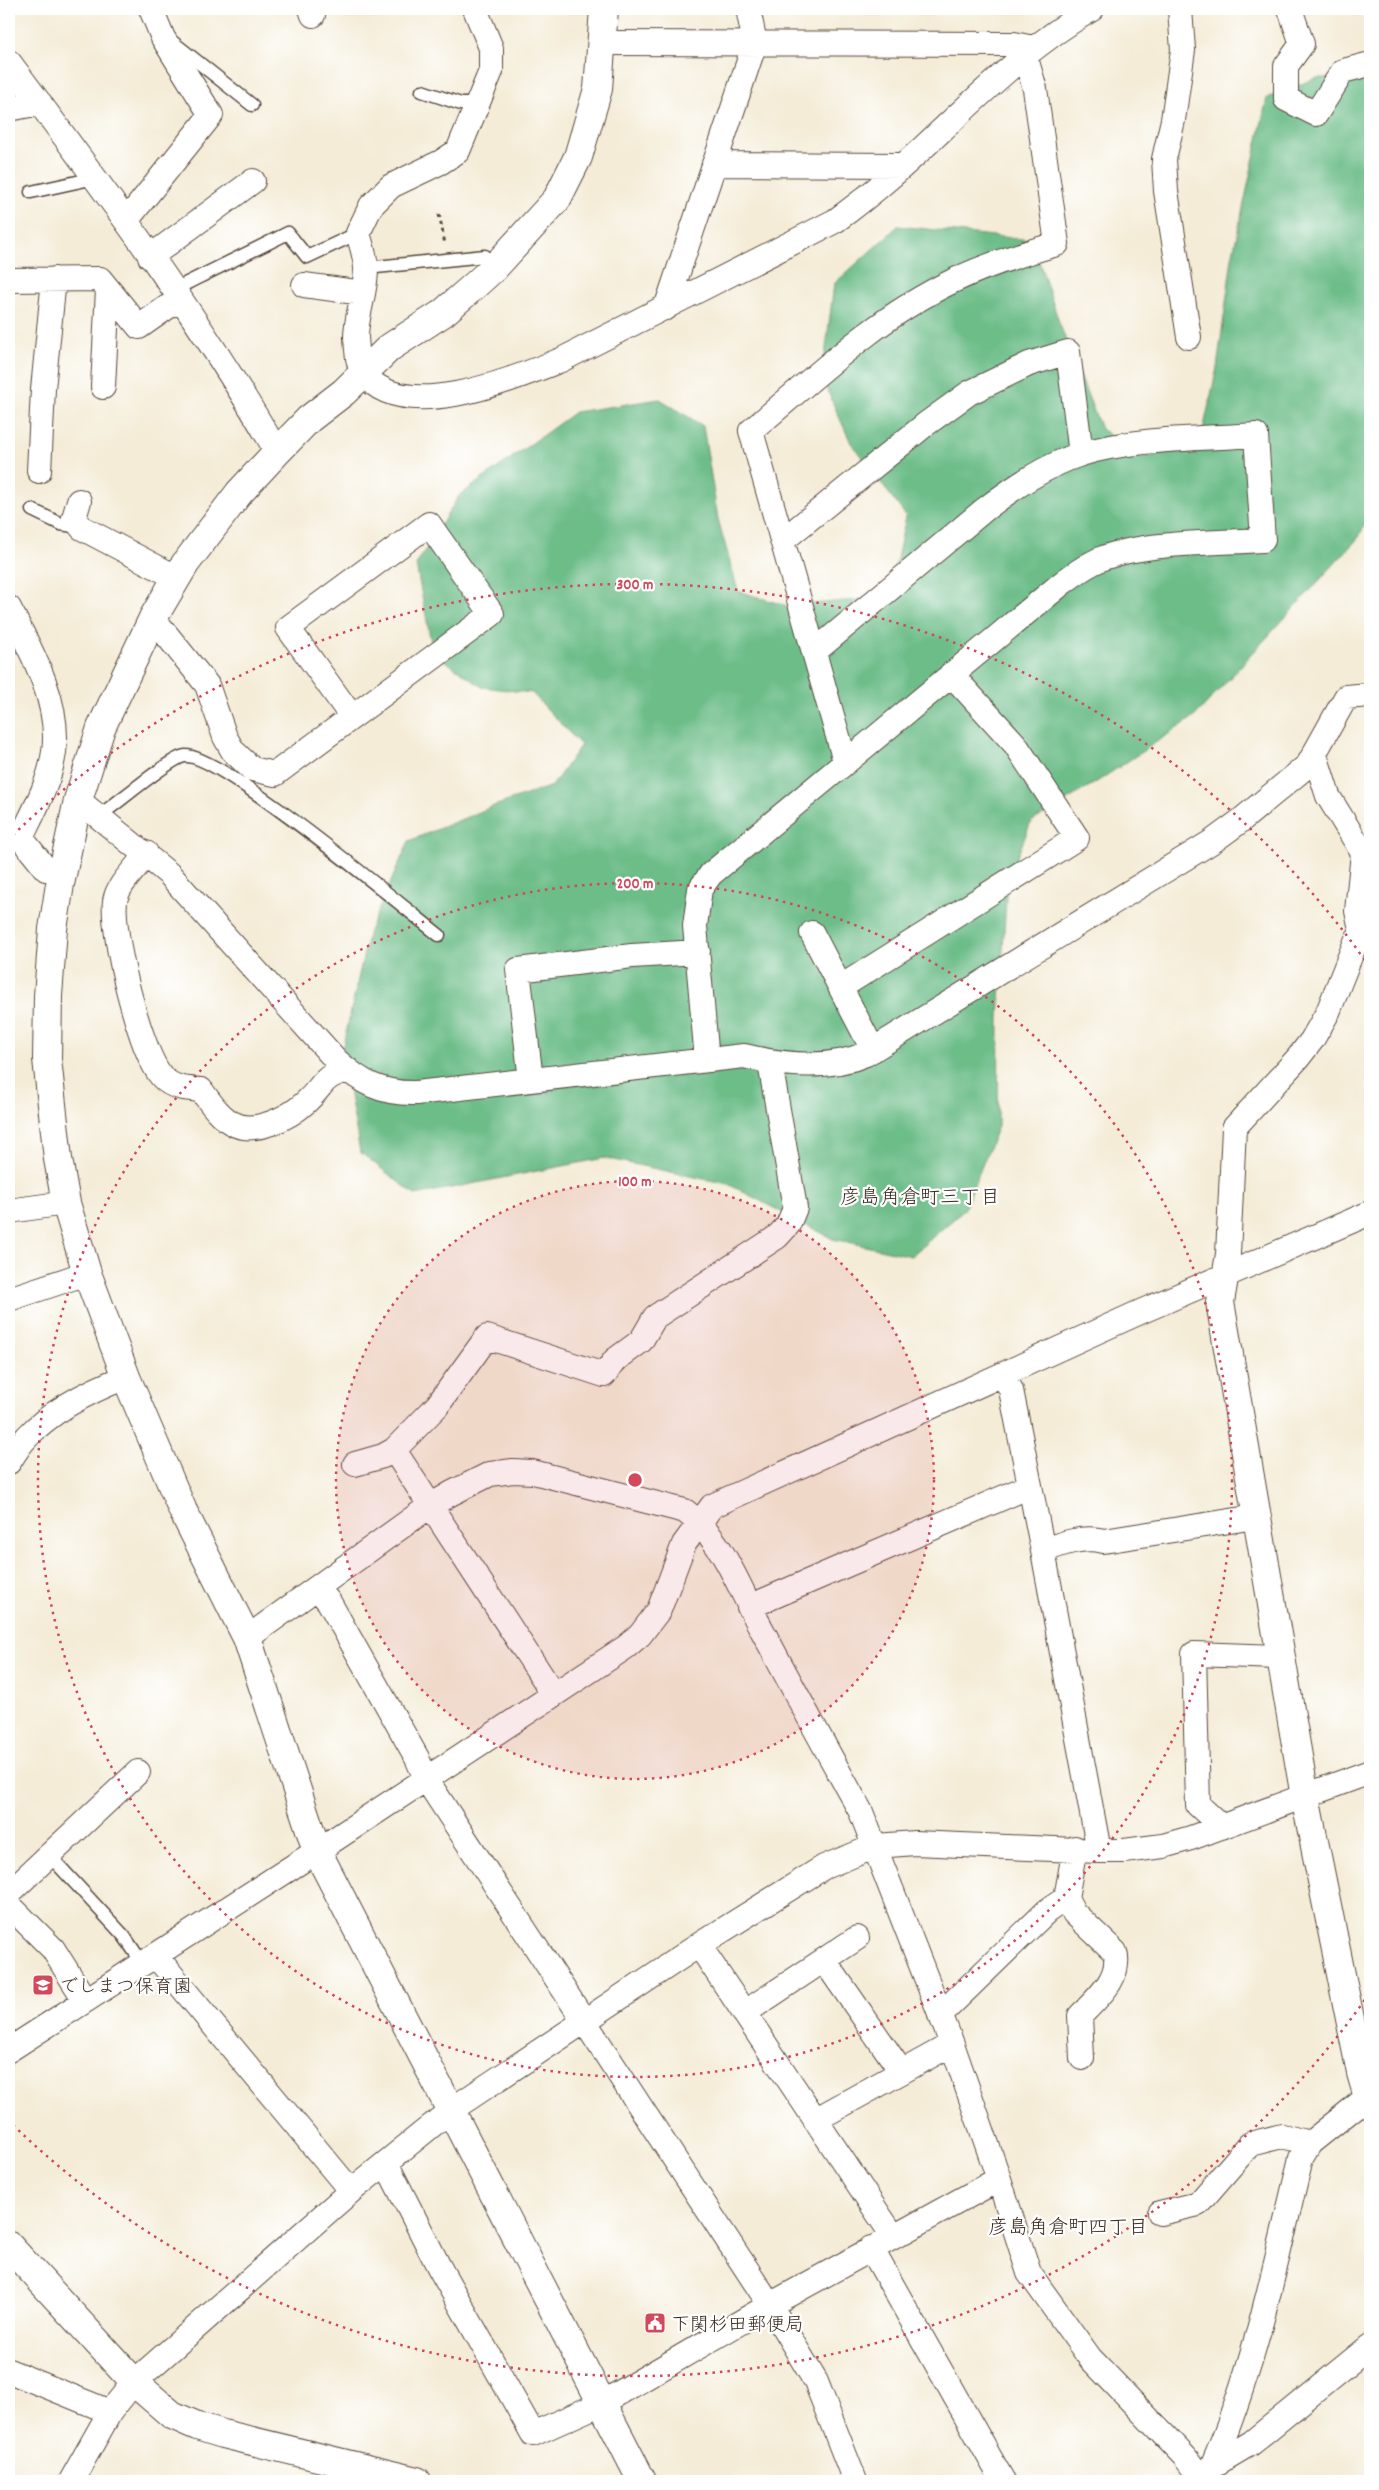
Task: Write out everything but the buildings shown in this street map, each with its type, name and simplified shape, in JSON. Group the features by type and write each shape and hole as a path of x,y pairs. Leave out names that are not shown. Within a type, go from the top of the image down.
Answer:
{"street":[{"path":"126,221 211,115 163,38 151,9"},
{"path":"475,9 488,38 492,61 488,82 458,151 441,162 391,186 372,206 358,232 366,268 356,335 358,359 363,374 385,391 403,396 431,397 461,392 514,378 560,360 835,221 859,204 1029,52 1092,9"},
{"path":"604,9 603,43 598,89 578,157 557,199 495,267 443,312 389,348 363,374 310,419 278,452 239,493 185,564 153,618 101,728 87,808 60,884 48,996 47,1059 56,1140 66,1203 87,1272 126,1377 183,1511 247,1638 317,1851 642,2481"},
{"path":"666,308 755,44 748,9"},
{"path":"1180,9 1183,50 1173,120 1164,159 1166,191 1189,337"},
{"path":"1290,9 1302,44 1286,66 1286,99 1316,114 1343,71 1370,64"},
{"path":"603,43 1014,44 1029,52"},
{"path":"845,761 751,431 863,338 912,304 951,282 994,262 1056,244 1029,52"},
{"path":"9,62 126,221 226,366 278,452"},
{"path":"9,108 40,103"},
{"path":"714,164 903,165"},
{"path":"150,257 253,181"},
{"path":"39,471 43,389 54,279"},
{"path":"9,280 100,279 140,327 176,294"},
{"path":"304,285 363,293"},
{"path":"103,387 108,288"},
{"path":"782,541 926,424 969,393 1029,364 1068,352 1081,454"},
{"path":"708,1060 698,952 696,906 700,889 711,874 845,761 1060,584 1081,569 1103,558 1126,551 1263,540 1256,435 1141,444 1081,454 1051,466 1005,494 814,652"},
{"path":"79,501 74,518 82,528 164,571"},
{"path":"153,618 207,685 225,737 233,751 252,769 275,774 492,614 430,524 288,628 352,717"},
{"path":"9,608 50,698 53,717 54,752 41,796 21,838 46,868"},
{"path":"841,987 1077,838 1015,744 951,674"},
{"path":"87,808 146,853 169,874 353,1076 393,1094 744,1056 770,1063 849,1062 873,1050 1213,841 1270,798 1308,765 1346,696 1370,695"},
{"path":"1202,2476 1230,2426 1266,2304 1301,2158 1310,2143 1370,2098 1361,2073 1305,1797 1279,1657 1220,1302 1228,1254 1234,1128 1312,1040 1328,1012 1357,939 1366,930 1357,911 1363,853 1328,796 1315,755"},
{"path":"146,853 117,895 116,927 136,1017 149,1054 162,1078 182,1088 200,1090 224,1118 239,1126 250,1126 271,1122 294,1112 311,1097 330,1074 348,1070"},
{"path":"812,933 873,1050"},
{"path":"531,1080 518,970 632,956 698,952"},
{"path":"355,1464 383,1456 394,1450 437,1406 487,1337 604,1375 615,1360 641,1341 655,1317 716,1280 776,1237 788,1225 794,1208 770,1063"},
{"path":"9,1211 66,1203"},
{"path":"9,2050 317,1851 640,1636 659,1610 684,1544 712,1506 1003,1374 1370,1213"},
{"path":"9,1300 87,1272"},
{"path":"1003,1374 1011,1390 1099,1851"},
{"path":"9,1462 25,1438 37,1426 102,1386 126,1377"},
{"path":"394,1450 545,1680 550,1696"},
{"path":"247,1638 430,1506 484,1477 513,1471 533,1472 685,1512 699,1522 720,1548 749,1607 861,1812 876,1846 952,2044 999,2179 1029,2273 1090,2358 1202,2476"},
{"path":"749,1607 1030,1486"},
{"path":"1043,1551 1059,1544 1092,1538 1104,1541 1256,1517"},
{"path":"317,1588 329,1602 417,1758 426,1779 770,2305 816,2382 855,2481"},
{"path":"1222,1827 1198,1805 1194,1654 1279,1657"},
{"path":"9,1893 138,1772"},
{"path":"71,2481 110,2412 134,2382 386,2163 451,2110 699,1945 824,1867 876,1846 915,1843 1075,1848 1099,1851 1124,1851 1163,1846 1222,1827 1370,1772"},
{"path":"1075,1848 1066,1898 1074,1913 1115,1952 1117,1960 1115,1974 1101,1994 1080,2016 1082,2058"},
{"path":"940,2015 1047,1911 1066,1898"},
{"path":"9,1905 53,1949 85,2000"},
{"path":"744,2013 857,1938"},
{"path":"699,1945 892,2236"},
{"path":"150,1960 352,2191"},
{"path":"824,1960 901,2071"},
{"path":"815,2120 952,2044"},
{"path":"1160,2213 1198,2204 1250,2144 1282,2136 1310,2143"},
{"path":"386,2163 439,2267 533,2434 602,2404 770,2305 892,2236 999,2179"},
{"path":"9,2246 134,2382 172,2415 196,2426 417,2481"},
{"path":"871,2248 1003,2481"},
{"path":"1202,2476 1251,2443 1370,2346"},
{"path":"9,2371 110,2412"}],"lane":[{"path":"163,38 174,43 252,105"},
{"path":"422,91 461,104 478,104"},
{"path":"30,192 95,178"},
{"path":"176,294 288,233 308,257 358,232"},
{"path":"366,268 485,256"},
{"path":"32,510 62,524 82,528"},
{"path":"87,808 107,810 179,757 200,758 264,799 439,935"},
{"path":"49,1855 124,1936 150,1960"}],"path":[{"path":"439,214 447,259"}],"green space":[{"path":"1316,78 1370,78 1370,512 1359,537 1194,717 1098,781 1031,822 1007,882 999,1019 998,1126 964,1210 911,1256 833,1239 728,1184 604,1158 415,1195 360,1152 342,1050 369,931 409,841 494,806 552,786 581,745 532,693 482,687 433,652 416,565 459,496 575,412 660,399 703,426 718,519 738,591 787,606 889,597 906,516 851,443 822,379 834,284 898,226 1032,240 1060,325 1101,429 1142,458 1200,444 1217,368 1232,258 1267,98"}],"place":[{"name":"でしまつ保育園","path":"43,1985"},
{"name":"下関杉田郵便局","path":"655,2323"}],"district":[{"name":"彦島角倉町三丁目","path":"920,1196"},
{"name":"彦島角倉町四丁目","path":"1068,2226"}]}
